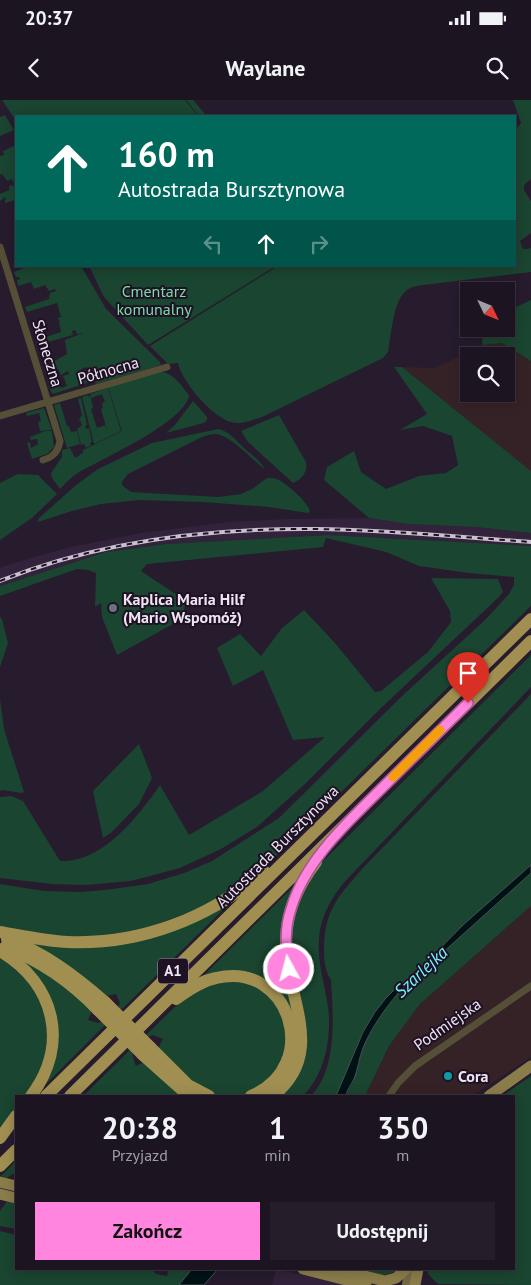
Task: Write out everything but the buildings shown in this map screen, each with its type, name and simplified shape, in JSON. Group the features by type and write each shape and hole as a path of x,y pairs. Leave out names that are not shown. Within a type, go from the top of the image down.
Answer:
{"highway":[{"name":"Autostrada Bursztynowa","path":"47,1095 531,619"},
{"name":"Autostrada Bursztynowa","path":"71,1095 531,641"},
{"path":"274,1095 290,1078 298,1063 302,1046 301,1029 286,954 288,920 295,896 308,872 340,829"},
{"path":"0,932 35,939 88,942 130,937 164,929 226,900 301,845"},
{"path":"0,936 27,947 72,974 187,1095"},
{"path":"0,946 30,959 57,974 101,1006"},
{"path":"0,951 29,974 41,990 49,1011 52,1039 51,1054 45,1073 32,1095"},
{"path":"145,1021 195,986 209,979 224,976 240,977 264,986 284,1007 290,1022 292,1042 290,1054 279,1075 265,1089 253,1095"},
{"path":"146,1051 188,1085 207,1095"},
{"path":"0,1138 15,1117"},
{"path":"0,1142 15,1127"},
{"path":"0,1166 15,1151"}],"main road":[{"path":"490,1095 531,1066"},
{"path":"0,1182 11,1192"},
{"path":"307,1270 366,1285"},
{"path":"339,1270 400,1285"},
{"path":"385,1281 396,1278 407,1270"},
{"path":"407,1285 408,1270"},
{"path":"415,1285 418,1270"}],"street":[{"name":"Słoneczna","path":"0,247 60,441 57,452 43,460"},
{"name":"Północna","path":"0,416 167,367"},
{"name":"Podmiejska","path":"390,1095 398,1083 415,1066 531,986"}],"shaded area":[{"path":"502,343 508,347 478,347"},
{"path":"515,351 531,361 531,471 402,367 435,368 460,356 460,402 515,402"},
{"path":"369,518 408,524 476,527 531,533 531,546 329,535 165,544 106,552 0,586 0,568 7,565 66,548 141,533 228,522"},
{"path":"531,906 531,1057 474,1095 365,1095 389,1046 420,1004"},
{"path":"276,1270 328,1278 354,1285 272,1285"}],"green space":[{"path":"2,100 185,100 197,115 15,115 15,120"},
{"path":"186,100 193,100 206,115 198,115"},
{"path":"513,100 531,100 531,179 524,185 524,190 531,201 531,233 520,241 523,249 531,248 531,272 423,285 409,289 398,303 388,352 383,358 262,417 243,423 231,422 215,413 199,398 185,380 178,363 168,364 150,346 276,267 516,267 516,129 521,123"},
{"path":"5,115 14,130 0,136 0,117"},
{"path":"15,145 15,186 12,179 7,181 2,174 0,175 0,156 4,155 3,151"},
{"path":"9,186 14,186 15,200 5,203 5,197 0,201 0,194 9,190"},
{"path":"26,267 82,267 106,309 161,365 96,384 95,382 106,377 95,380 93,371 89,372 87,367 81,369 81,372 78,373 81,381 89,379 90,382 53,394 47,378 52,378 54,386 59,384 61,388 67,386 63,376 69,374 68,371 61,375 58,369 45,373 44,367 67,354 65,340 83,333 77,334 75,330 72,331 73,335 37,345 36,340 61,332 60,321 57,318 61,317 57,303 27,312 25,307 49,299 50,293 56,291 55,289 49,291 45,285 34,289 31,282 18,286 17,280 20,279 16,277 14,272"},
{"name":"Cmentarz komunalny","path":"89,267 274,267 148,345 104,297"},
{"path":"531,300 531,361 515,351 515,347 508,347 502,343 482,345 482,338 515,338 515,308"},
{"path":"394,367 402,367 531,471 531,533 476,527 408,524 369,518 324,480 327,467 354,451 361,472 386,489 419,476 446,473 458,465 452,436 423,426 400,430 427,414"},
{"path":"160,372 173,377 189,395 184,406 174,417 159,428 78,473 60,489 52,478 51,473 62,457 62,450 70,448 75,458 83,453 83,450 122,431 108,387"},
{"path":"108,388 121,431 94,444 82,397 88,395 89,397 91,396 90,394","holes":["102,394 105,402 102,403 103,408 101,409 108,434 105,425 97,428 91,409 93,408 91,398"]},
{"path":"81,398 87,425 85,426 86,429 89,428 92,442 86,448 84,444 81,445 77,429 82,425 80,420 78,421 82,415 78,399"},
{"path":"193,401 207,417 207,420 204,423 166,433 175,425"},
{"path":"60,403 67,426 69,426 71,432 77,431 80,444 67,448 54,405"},
{"path":"44,408 52,430 40,431 38,422 41,421 39,413 27,416 26,413"},
{"path":"279,415 306,462 304,475 293,483 248,442 241,431"},
{"path":"218,429 232,436 258,460 265,470 234,443 222,435 214,434 200,438 128,474 122,485 131,492 218,497 241,494 252,489 267,478 273,478 292,489 310,511 308,513 269,507 139,500 101,504 38,522 39,518 76,485 98,469 152,443"},
{"path":"45,431 52,431 54,447 47,454 32,459 27,443 30,442 31,448 38,444 37,439 31,440 30,437"},
{"path":"18,474 38,475 57,494 32,518 0,540 0,483"},
{"path":"329,535 531,546 531,606 264,867 211,904 139,931 77,938 0,928 0,884 44,891 79,892 148,884 184,873 212,861 279,818 402,696 485,620 509,594 514,585 514,577 419,566 386,552 326,538 323,547 147,564 141,571 186,601 182,619 117,655 102,617 101,603 95,607 96,573 77,569 0,596 0,586 106,552 165,544"},
{"path":"431,578 498,579 503,592 381,708 305,784 257,827 221,849 180,868 131,881 86,885 52,884 0,878 0,797 11,796 23,801 60,861 75,860 90,855 105,846 130,823 160,785 189,835 263,791 325,737 293,740 263,670 233,686 217,648 240,634 261,656 282,628 304,610 335,643 375,692 381,691 428,652 451,622 450,611"},
{"path":"0,617 8,643 0,667"},
{"path":"531,655 531,687 346,880 330,903 320,929 319,939 320,965 329,1019 328,1043 322,1066 311,1087 304,1095 279,1095 294,1078 289,950 296,902 318,866"},
{"path":"531,694 531,865 463,925 419,970 399,985 386,998 363,1032 336,1095 312,1095 326,1071 332,1041 333,1009 331,980 326,970 324,950 327,924 340,895 364,867"},
{"path":"0,699 4,729 24,792 22,793 0,791"},
{"path":"139,744 152,778 139,804 112,832 103,838 93,791"},
{"path":"531,873 531,906 420,1004 389,1046 365,1095 346,1095 370,1033 399,992"},
{"path":"295,885 287,907 295,1019 273,987 204,975"},
{"path":"235,898 121,1010 118,1007 120,1003 116,994 107,996 22,941 109,943"},
{"path":"9,953 45,970 93,1009 88,1020 98,1023 102,1022 105,1025 45,1085 54,1016"},
{"path":"0,955 36,989 48,1022 46,1057 27,1095 15,1095 15,1111 0,1127"},
{"path":"227,979 255,985 272,997 288,1031 279,1069 276,1074 247,1093 218,1095 193,1081 157,1050 163,1039 153,1035 148,1037 146,1035 182,1000 198,989"},
{"path":"130,1050 136,1066 144,1062 182,1095 84,1095"},
{"path":"531,1076 531,1285 438,1284 428,1274 427,1270 515,1270 515,1095 503,1095"},
{"path":"15,1162 15,1173 7,1178 1,1176"},
{"path":"7,1201 15,1203 15,1229 0,1226 0,1211"},
{"path":"0,1231 15,1235 15,1270 152,1270 156,1274 167,1276 169,1270 191,1270 179,1285 0,1285"},
{"path":"355,1270 397,1270 382,1275"}],"water":[{"name":"Szarlejka","path":"531,865 531,873 399,992 370,1033 346,1095 336,1095 363,1032 375,1012 399,985 419,970 463,925"},
{"path":"191,1270 217,1270 204,1285 179,1285"}],"railway":[{"path":"0,581 38,567 116,547 196,534 236,531 276,529 343,530 531,542"}],"slow traffic":[{"path":"393,777 440,730"}],"place":[{"name":"Kaplica Maria Hilf (Mario Wspomóż)","path":"113,608"},
{"name":"Cora","path":"448,1076"}],"route":[{"path":"289,969 286,946 288,920 295,896 308,872 340,829 468,703"}]}
